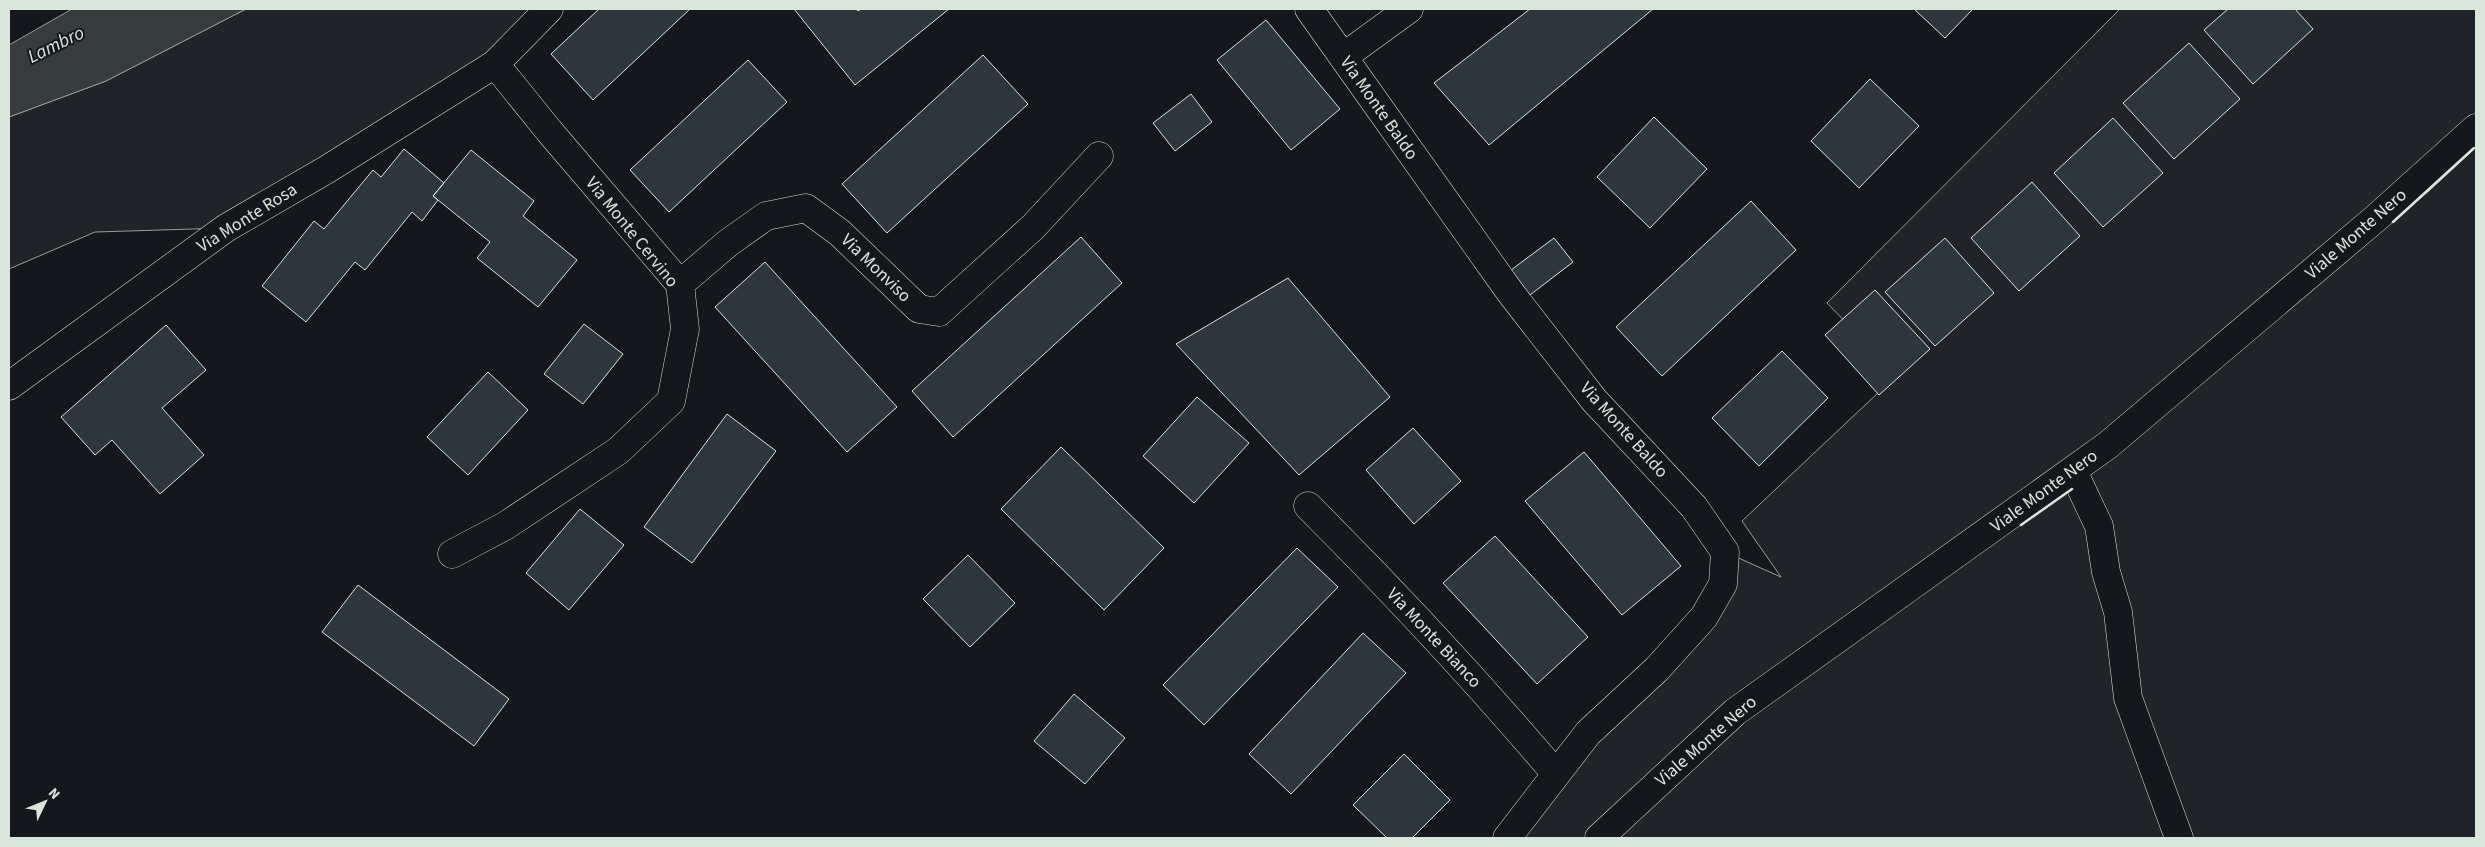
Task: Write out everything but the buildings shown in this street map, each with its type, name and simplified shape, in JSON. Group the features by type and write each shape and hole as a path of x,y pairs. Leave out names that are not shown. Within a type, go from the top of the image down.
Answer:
{"street":[{"name":"Via Monte Rosa","path":"9,386 226,228 326,170 495,64 549,9"},
{"name":"Via Monte Baldo","path":"1309,9 1510,292 1594,400 1694,507 1725,552 1723,584 1704,617 1657,669 1588,733 1507,838"},
{"path":"1343,56 1409,9"},
{"name":"Via Monte Cervino","path":"452,554 505,526 618,451 671,401 685,329 680,284 568,154 495,64"},
{"name":"Viale Monte Nero","path":"1599,838 1735,712 2108,445 2354,237 2476,128"},
{"name":"Via Monviso","path":"680,284 728,243 766,216 806,208 840,233 919,309 939,312 1033,227 1099,156"},
{"path":"2073,471 2099,526 2106,572 2118,612 2128,698 2179,838"},
{"name":"Via Monte Bianco","path":"1308,506 1449,653 1556,774"}],"shaded area":[{"path":"246,9 549,9 495,64 226,228 95,232 9,269 9,117 106,81"},
{"path":"2120,9 2476,9 2476,128 2108,445 1735,712 1599,838 1507,838 1704,617 1725,552 1781,577 1742,521 1897,375 1827,303"},
{"path":"2476,147 2476,838 1618,838 1737,726 2108,462 2430,190"}],"water":[{"name":"Lambro","path":"72,9 246,9 106,81 9,117 9,45"}],"wall":[{"path":"2393,222 2474,148"},
{"path":"2021,525 2072,489"}]}
